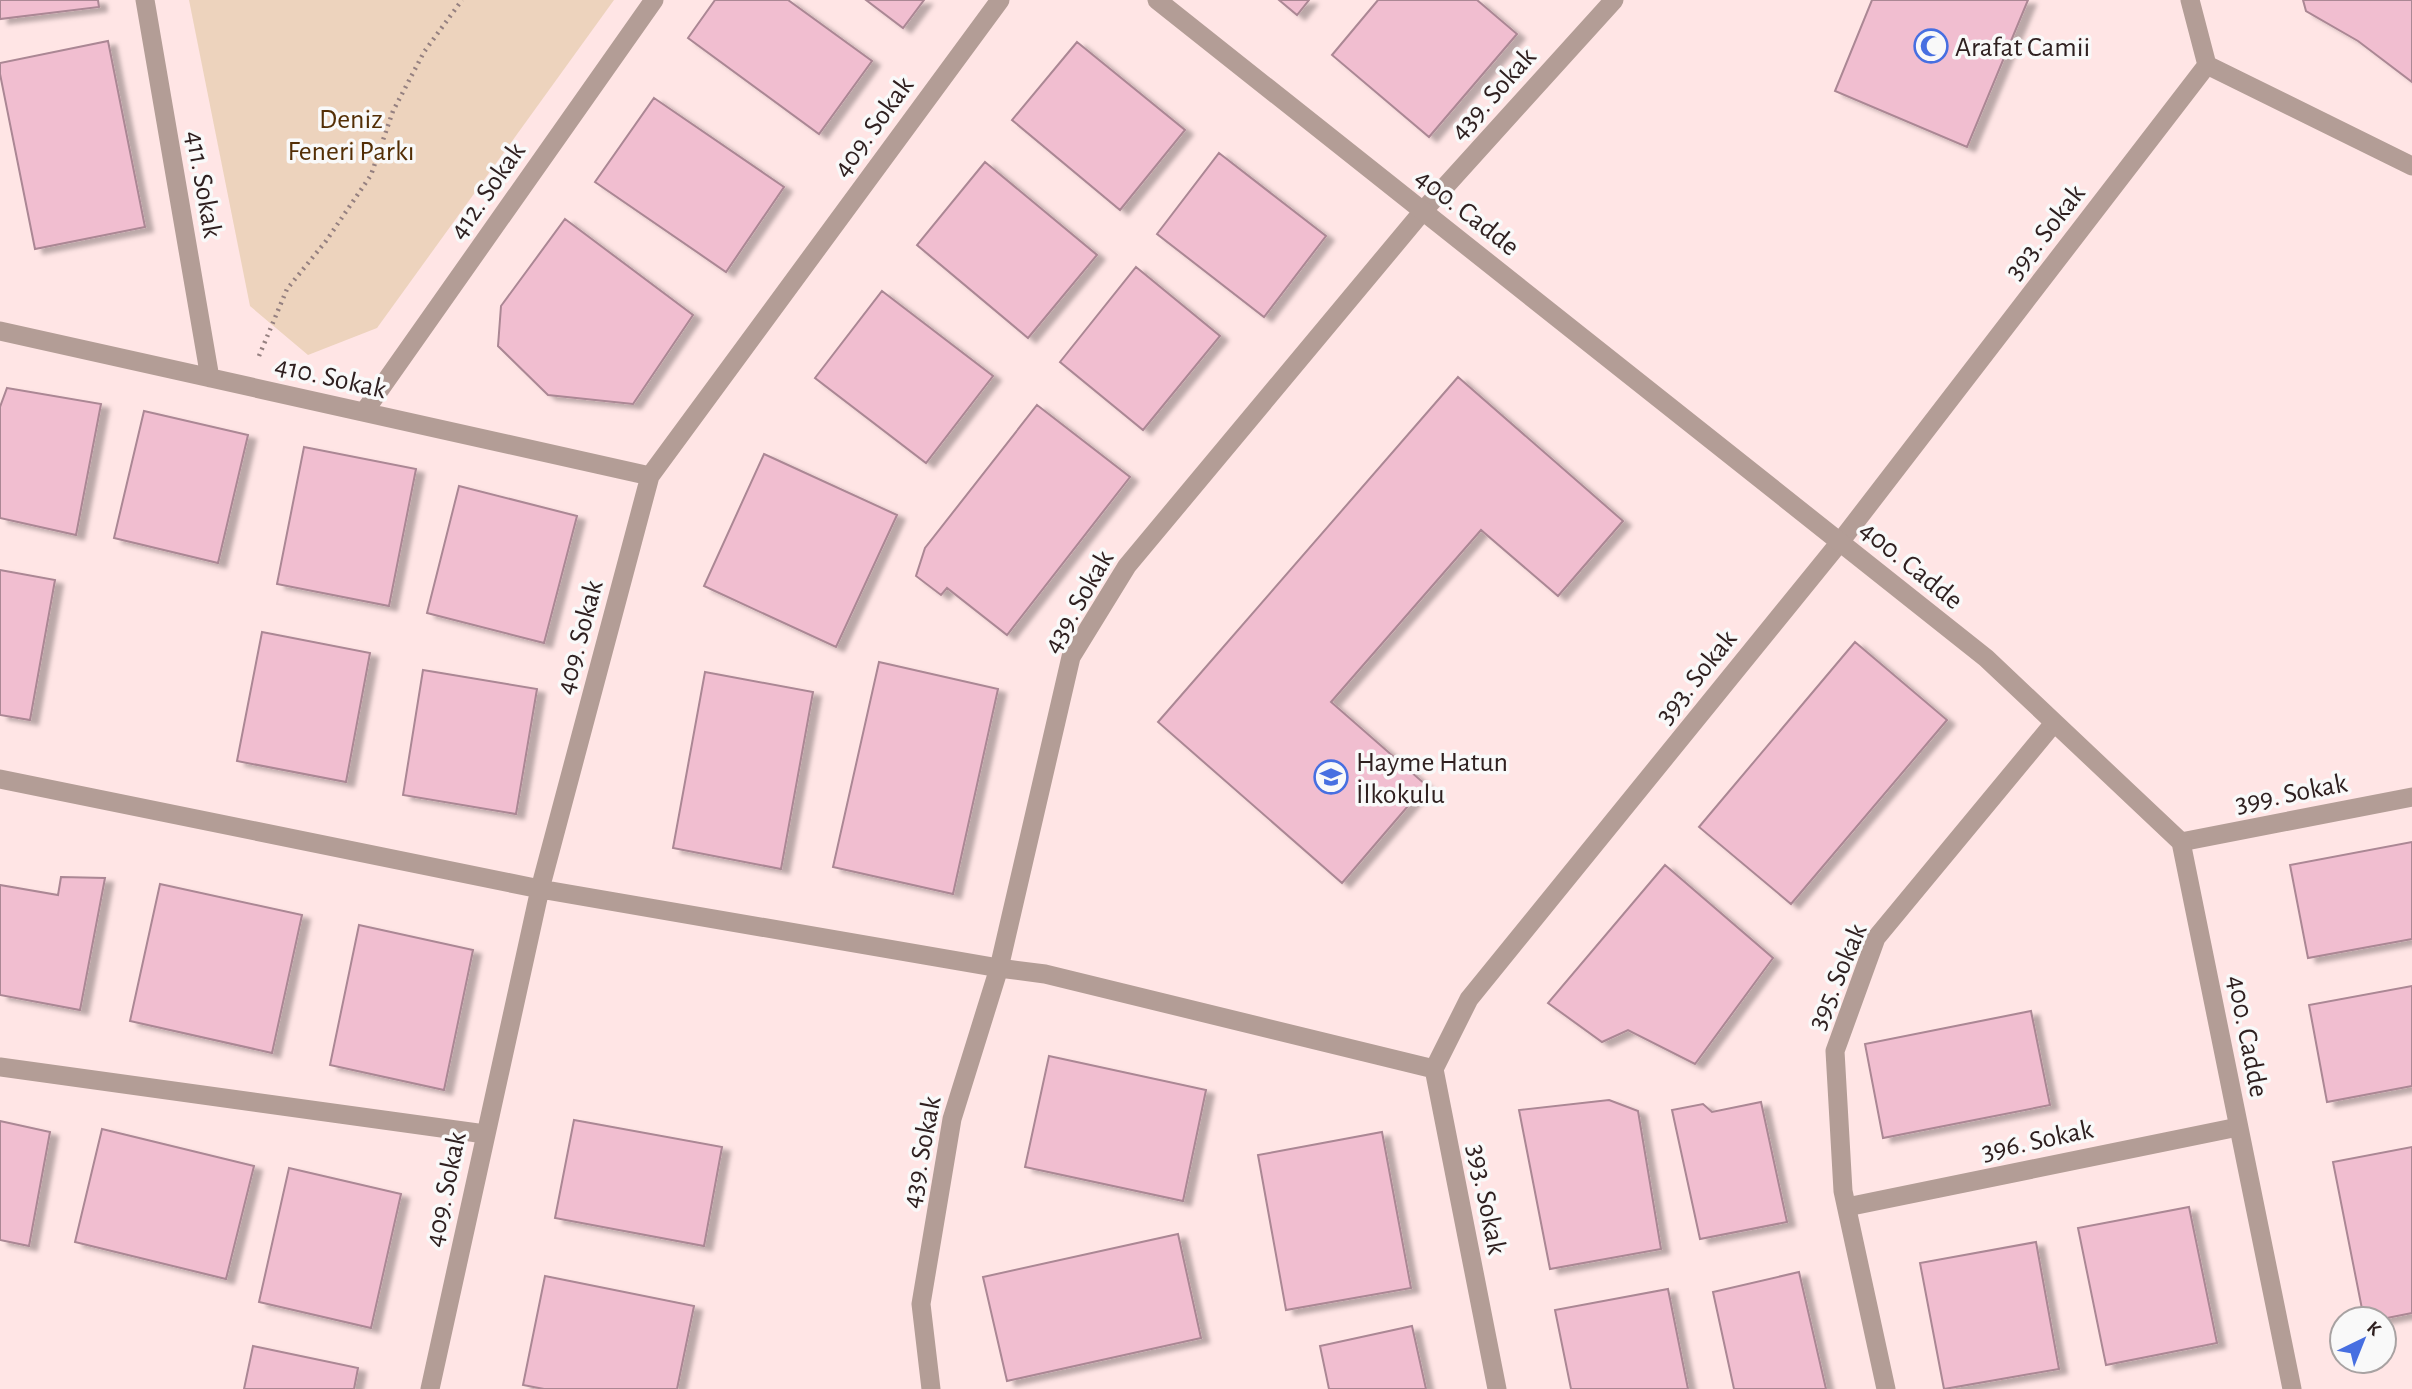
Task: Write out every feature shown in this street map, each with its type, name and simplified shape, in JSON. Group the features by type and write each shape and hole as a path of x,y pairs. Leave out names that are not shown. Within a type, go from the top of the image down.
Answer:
{"street":[{"name":"411. Sokak","path":"145,0 210,378"},
{"name":"412. Sokak","path":"364,412 654,0"},
{"name":"409. Sokak","path":"430,1389 540,889 649,476 1000,0"},
{"name":"400. Cadde","path":"1157,0 1986,658 2181,842 2292,1389"},
{"path":"2190,0 2207,65 2412,166"},
{"name":"439. Sokak","path":"931,1389 921,1304 952,1119 999,968 1071,657 1127,566 1423,211 1608,2"},
{"name":"393. Sokak","path":"1497,1389 1434,1069 1469,999 1840,542 2207,65"},
{"name":"410. Sokak","path":"0,331 649,476"},
{"name":"395. Sokak","path":"1886,1389 1843,1191 1835,1051 1876,938 2054,723"},
{"path":"0,779 540,889 1045,974 1434,1069"},
{"name":"399. Sokak","path":"2181,842 2412,797"},
{"path":"0,1067 485,1134"},
{"name":"396. Sokak","path":"1847,1207 2238,1126"}],"path":[{"path":"246,385 287,289 326,241 370,175 393,111 405,87 424,52 462,0"}],"green space":[{"name":"Deniz Feneri Parkı","path":"189,0 614,0 377,328 308,355 250,306"}],"building":[{"path":"0,0 98,0 99,7 0,19"},
{"path":"715,0 788,0 872,61 819,134 688,38"},
{"path":"866,0 924,0 903,28"},
{"path":"1279,0 1309,0 1297,15"},
{"path":"1378,0 1477,0 1517,34 1429,137 1332,55"},
{"name":"Arafat Camii","path":"1872,0 2028,0 1967,147 1835,91"},
{"path":"2303,0 2412,0 2412,82 2358,41 2306,11"},
{"path":"108,41 145,227 35,249 0,63"},
{"path":"1077,42 1185,130 1120,210 1012,120"},
{"path":"654,98 784,187 726,272 595,182"},
{"path":"1219,153 1326,236 1264,317 1157,234"},
{"path":"985,162 1097,255 1028,338 917,245"},
{"path":"565,219 693,315 633,404 548,395 498,346 501,306"},
{"path":"1136,267 1220,336 1143,430 1060,362"},
{"path":"882,291 993,376 926,463 815,378"},
{"path":"1458,377 1623,521 1558,596 1481,530 1331,702 1426,785 1342,883 1158,722"},
{"path":"7,388 101,404 76,535 0,518 0,407"},
{"path":"1037,405 1130,477 1007,635 947,588 941,595 916,576 925,548"},
{"path":"144,411 248,435 218,563 114,538"},
{"path":"304,447 416,469 389,606 277,584"},
{"path":"764,454 897,515 836,647 704,586"},
{"path":"459,486 577,516 544,643 427,613"},
{"path":"0,570 55,580 30,720 0,715"},
{"path":"262,632 370,653 346,782 237,761"},
{"path":"1855,642 1947,720 1791,904 1699,827"},
{"path":"879,662 998,689 953,894 833,867"},
{"path":"423,670 537,689 516,814 403,795"},
{"path":"705,672 813,692 781,869 673,848"},
{"path":"2412,842 2412,939 2308,958 2290,865"},
{"path":"1665,865 1773,958 1695,1064 1628,1030 1602,1042 1548,1003"},
{"path":"61,877 105,878 80,1010 0,995 0,885 58,895"},
{"path":"160,884 302,915 272,1053 130,1021"},
{"path":"359,925 473,950 444,1090 330,1065"},
{"path":"2412,986 2412,1086 2327,1102 2309,1005"},
{"path":"2031,1011 2050,1105 1883,1138 1865,1044"},
{"path":"1049,1056 1206,1090 1183,1201 1025,1167"},
{"path":"1609,1100 1638,1111 1661,1249 1550,1269 1519,1110"},
{"path":"1761,1102 1787,1222 1700,1239 1672,1110 1703,1104 1712,1112"},
{"path":"574,1120 722,1147 704,1246 555,1218"},
{"path":"0,1121 50,1132 29,1246 0,1240"},
{"path":"102,1129 254,1166 226,1279 75,1242"},
{"path":"1382,1132 1411,1288 1286,1310 1258,1155"},
{"path":"2412,1147 2412,1313 2398,1316 2398,1305 2361,1305 2333,1162"},
{"path":"289,1168 401,1194 371,1328 259,1302"},
{"path":"2189,1207 2217,1343 2106,1365 2078,1228"},
{"path":"1178,1234 1201,1338 1007,1381 983,1277"},
{"path":"2036,1242 2059,1369 1944,1389 1920,1263"},
{"path":"1799,1272 1826,1389 1734,1389 1713,1292"},
{"path":"545,1276 694,1306 677,1389 544,1389 523,1385"},
{"path":"1668,1289 1688,1389 1571,1389 1555,1310"},
{"path":"1412,1326 1426,1389 1329,1389 1320,1346"},
{"path":"253,1346 358,1368 354,1389 244,1389"}],"place":[{"name":"Arafat Camii","path":"1931,46"},
{"name":"Hayme Hatun İlkokulu","path":"1331,777"}]}
